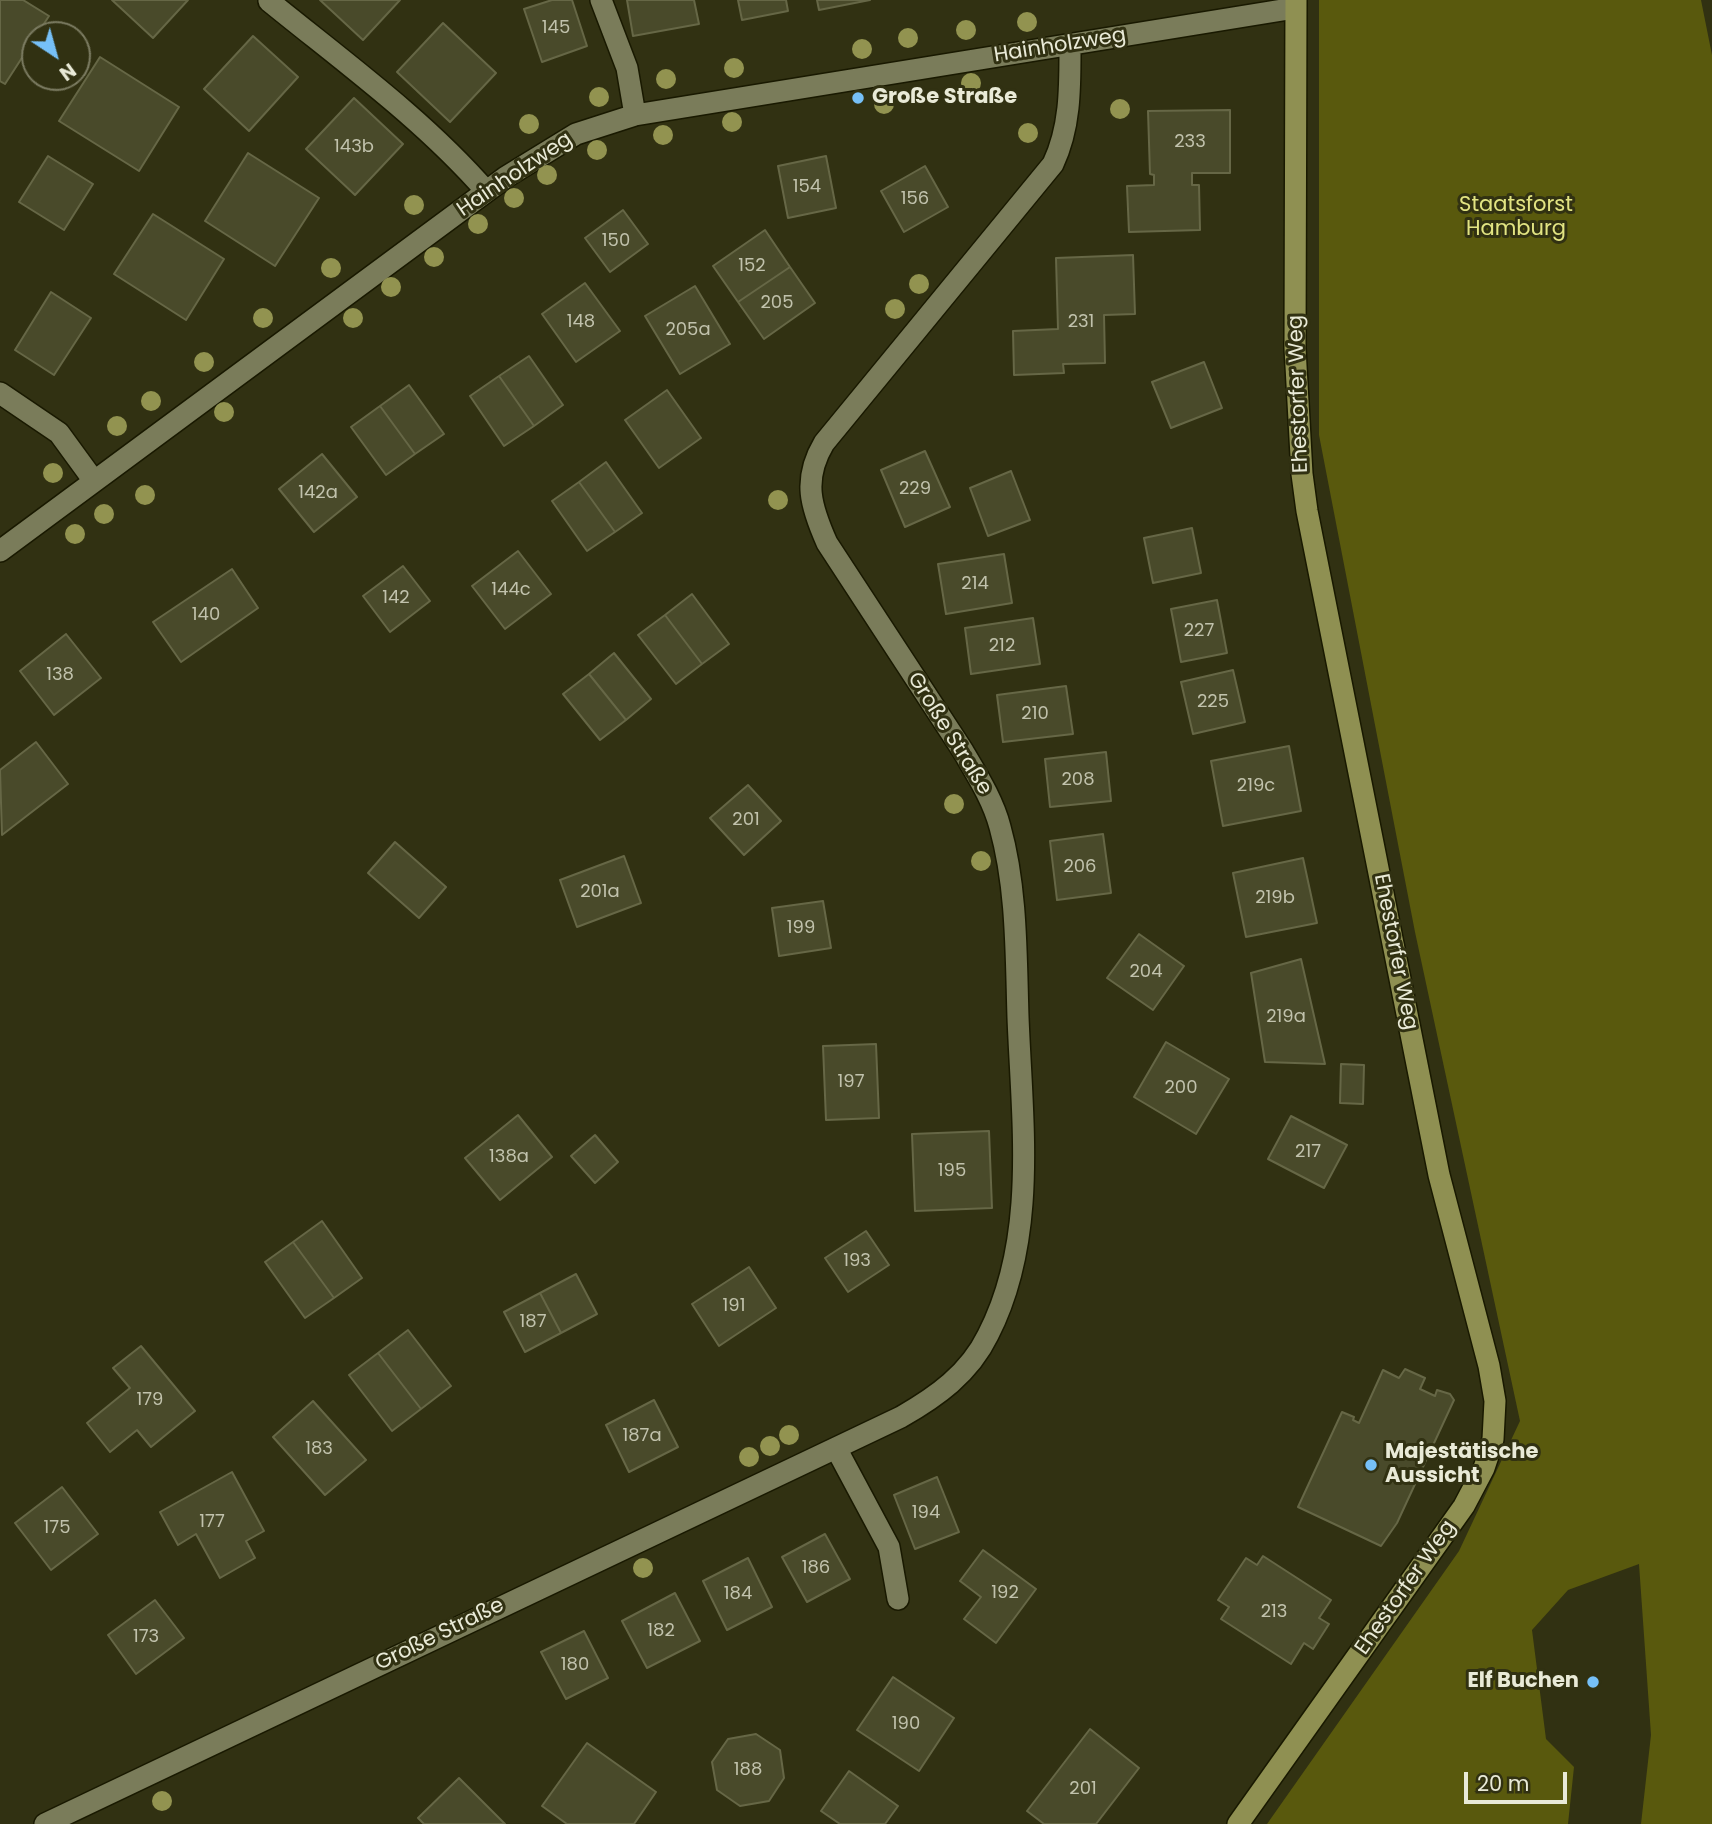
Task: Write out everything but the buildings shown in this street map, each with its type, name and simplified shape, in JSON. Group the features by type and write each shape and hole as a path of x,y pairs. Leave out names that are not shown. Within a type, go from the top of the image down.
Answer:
{"main road":[{"name":"Ehestorfer Weg","path":"1238,1824 1464,1506 1484,1468 1493,1439 1495,1420 1489,1367 1437,1161 1312,538 1302,474 1295,348 1296,4"}],"street":[{"path":"601,0 627,68 635,115"},
{"path":"269,1 419,123 458,159 486,191"},
{"name":"Hainholzweg","path":"0,551 486,191 576,134 635,115 1296,4"},
{"name":"Große Straße","path":"45,1824 901,1417 939,1394 964,1370 983,1345 1010,1280 1017,1250 1023,1152 1016,953 1009,874 1000,826 980,780 963,751 827,543 812,509 811,474 815,457 824,443 1053,164 1060,150 1068,114 1070,44"},
{"path":"0,393 59,433 94,481"},
{"path":"836,1448 889,1547 898,1599"}],"green space":[{"name":"Staatsforst Hamburg","path":"1319,0 1701,0 1712,55 1712,1824 1641,1824 1651,1735 1639,1564 1568,1590 1532,1630 1546,1739 1574,1767 1568,1824 1267,1824 1459,1551 1520,1421 1415,932 1319,435"}],"place":[{"name":"Große Straße","path":"858,98"},
{"name":"Majestätische Aussicht","path":"1371,1465"},
{"name":"Elf Buchen","path":"1593,1682"}]}
